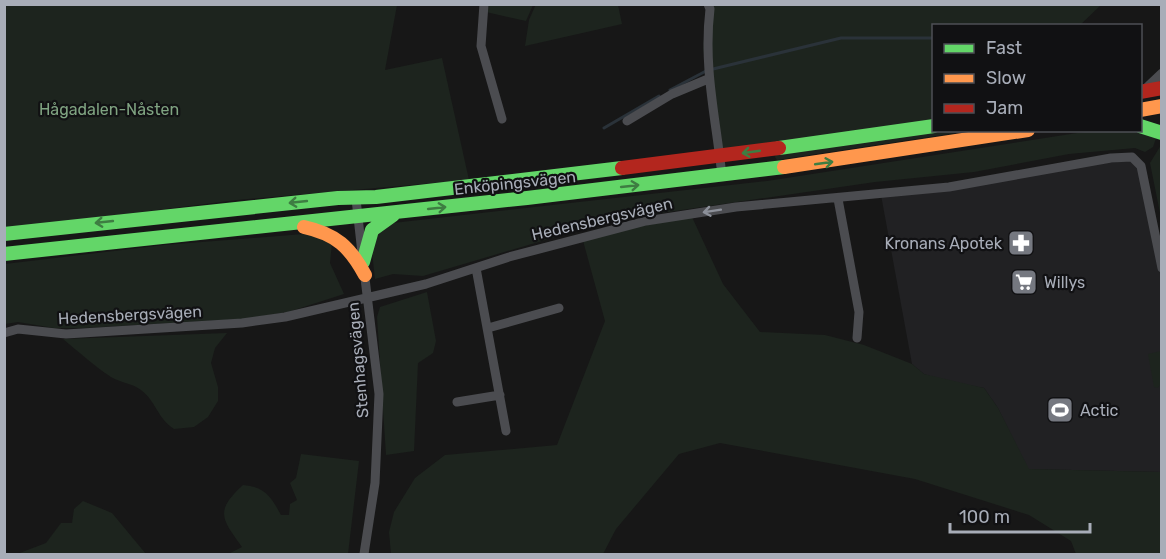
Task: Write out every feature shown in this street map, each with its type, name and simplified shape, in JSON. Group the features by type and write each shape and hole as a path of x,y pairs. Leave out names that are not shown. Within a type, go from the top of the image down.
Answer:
{"main road":[{"path":"1142,91 1161,88"},
{"path":"1142,110 1161,106"},
{"name":"Enköpingsvägen","path":"4,234 338,198 356,199 720,156 932,126"},
{"path":"1142,127 1161,132"},
{"name":"Enköpingsvägen","path":"4,254 97,242 358,217 722,176 1015,132"},
{"path":"364,268 372,230 378,223 397,212"},
{"path":"287,224 321,230 341,238 364,268"}],"street":[{"path":"484,4 481,46 502,119"},
{"path":"708,4 710,9 707,45 708,79 722,176"},
{"path":"1142,90 1161,73"},
{"path":"627,121 672,94 708,79"},
{"name":"Hedensbergsvägen","path":"4,333 18,329 66,334 242,323 285,317 368,298 509,257 646,221 736,207 854,198 949,187 1111,158 1132,157 1141,166 1160,248 1161,268"},
{"name":"Stenhagsvägen","path":"356,199 379,394 375,483 364,555"},
{"path":"838,199 859,312 857,338"},
{"path":"476,268 506,431"},
{"path":"488,328 559,308"},
{"path":"457,402 500,395"}],"shaded area":[{"path":"1138,160 1161,268 1161,472 1028,469 998,408 984,388 924,374 912,364 881,195 1064,167"}],"green space":[{"path":"536,4 618,5 622,24 525,46 529,20"},
{"name":"Hågadalen-Nåsten","path":"4,5 397,5 385,70 442,58 469,180 237,200 5,229"},
{"path":"487,5 533,5 526,21 486,12"},
{"path":"707,5 1101,5 1081,24 932,24 932,121 719,150 703,49"},
{"path":"932,131 962,132 777,160 776,154"},
{"path":"1142,131 1157,135 1153,147 1145,152 1135,148 1069,154 974,172 875,182 613,220 423,276 393,274 375,279 372,252 379,229 393,223 767,181 1084,132"},
{"path":"1161,145 1161,218 1150,163"},
{"path":"692,217 723,284 760,332 825,335 864,345 912,364 924,374 984,388 998,408 1029,469 1161,472 1161,554 1076,554 1071,541 1029,515 915,479 720,443 679,454 616,529 603,554 391,554 389,532 394,512 415,478 445,455 557,445 605,321 582,237"},
{"path":"316,233 332,243 330,263 344,294 288,312 243,319 85,328 54,328 18,322 5,324 5,264 164,245"},
{"path":"427,292 436,341 433,353 418,363 414,451 386,455 377,317 380,307"},
{"path":"227,333 215,348 211,363 218,387 218,401 208,417 194,427 174,429 164,420 146,394 134,386 111,377 63,339"},
{"path":"1161,351 1161,383 1158,388 1154,387 1148,354"},
{"path":"301,454 359,461 348,554 228,554 242,547 229,529 224,515 228,502 243,485 251,486 267,494 281,515 289,515 290,504 297,500 290,483 296,478"},
{"path":"83,501 112,513 146,554 17,554 46,543 61,523 72,523 74,509"}],"waterway":[{"path":"713,69 841,38 932,38"},
{"path":"670,90 706,71"},
{"path":"604,128 659,96"}],"traffic: fast":[{"path":"779,148 932,126"},
{"path":"1142,127 1162,133"},
{"path":"4,254 527,198 784,167"},
{"path":"4,234 338,198 376,197 622,168"},
{"path":"363,262 372,230 393,215"}],"traffic: slow":[{"path":"1142,110 1162,106"},
{"path":"784,167 1015,132"},
{"path":"304,227 325,234 341,243 348,249 365,275"}],"traffic: jam":[{"path":"1142,92 1162,88"},
{"path":"622,168 779,148"}],"place":[{"name":"Kronans Apotek","path":"1021,243"},
{"name":"Willys","path":"1024,282"},
{"name":"Actic","path":"1060,410"}]}
